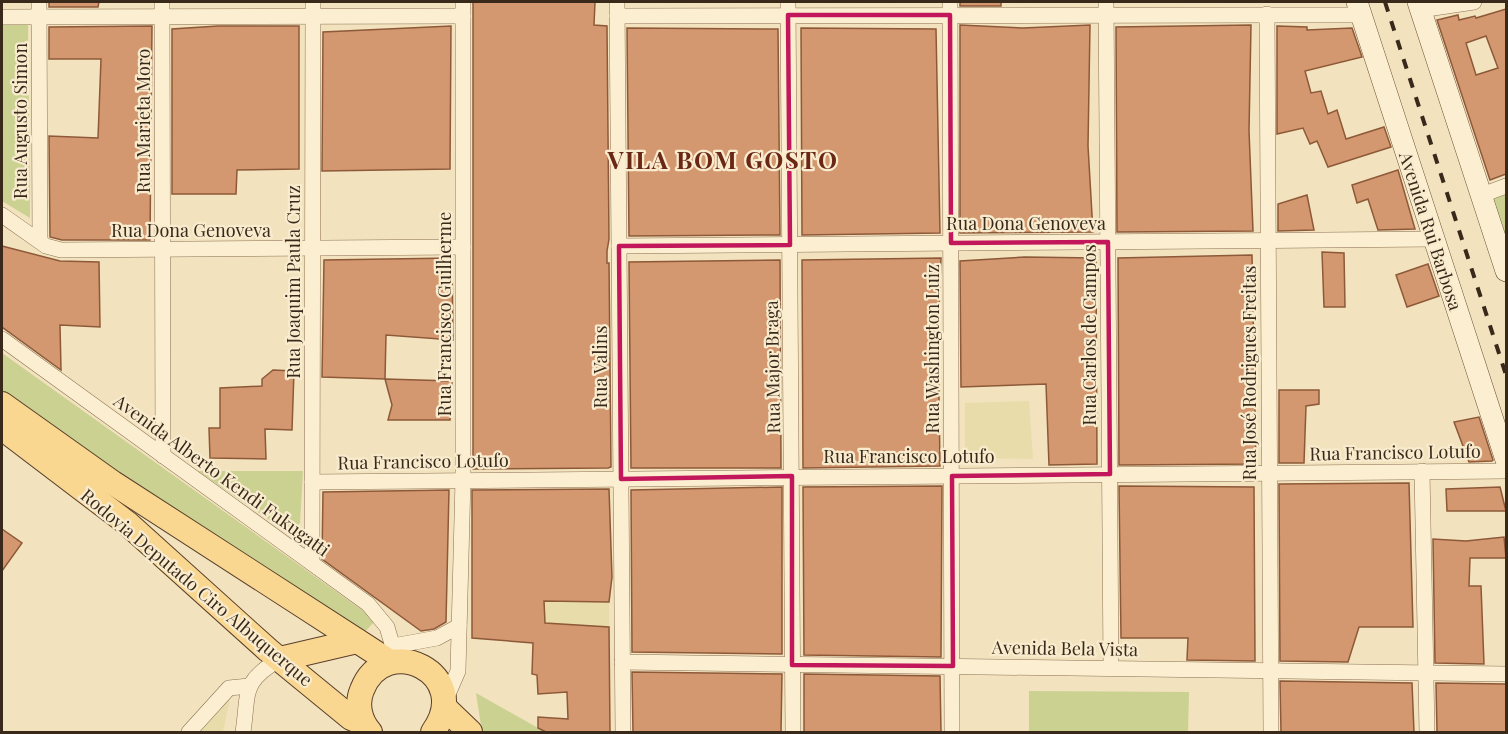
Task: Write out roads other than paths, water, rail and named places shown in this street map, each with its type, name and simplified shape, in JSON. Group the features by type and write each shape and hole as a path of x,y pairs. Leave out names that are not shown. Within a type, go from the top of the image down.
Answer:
{"main road":[{"path":"1419,6 1506,271"},
{"name":"Avenida Rui Barbosa","path":"1359,8 1506,460"},
{"name":"Rodovia Deputado Ciro Albuquerque","path":"2,404 113,483 357,641 425,667 435,676 445,704"},
{"name":"Rodovia Deputado Ciro Albuquerque","path":"2,428 127,523 280,659 367,728"},
{"path":"280,659 357,641"},
{"path":"367,728 359,709 359,695 364,682 373,671 393,656"},
{"path":"433,732 441,721 445,704"},
{"path":"445,704 470,732"}],"street":[{"path":"1419,6 1474,2"},
{"name":"Rua Major Braga","path":"788,8 793,732"},
{"name":"Rua Washington Luiz","path":"950,8 952,732"},
{"path":"617,9 1106,8 1267,14 1359,8"},
{"name":"Rua Carlos de Campos","path":"1106,8 1111,668"},
{"path":"2,17 39,9 463,9"},
{"name":"Rua Augusto Simon","path":"39,9 40,241"},
{"name":"Rua Marieta Moro","path":"162,9 163,456"},
{"name":"Rua Joaquim Paula Cruz","path":"312,563 313,9"},
{"name":"Rua Francisco Guilherme","path":"445,704 458,671 463,480 463,9"},
{"name":"Rua Valins","path":"617,9 623,732"},
{"name":"Rua José Rodrigues Freitas","path":"1267,14 1271,732"},
{"path":"1482,195 1506,186"},
{"name":"Rua Dona Genoveva","path":"2,215 40,241 61,250 463,247"},
{"name":"Rua Dona Genoveva","path":"619,246 1434,239"},
{"name":"Avenida Alberto Kendi Fukugatti","path":"2,339 368,604 387,627 393,656"},
{"path":"1422,471 1428,732"},
{"name":"Rua Francisco Lotufo","path":"312,482 1506,471"},
{"path":"393,656 437,639 459,626"},
{"path":"243,732 249,686 258,672 280,659"},
{"name":"Avenida Bela Vista","path":"622,662 1506,674"},
{"path":"189,732 229,688 249,686"}],"railway":[{"path":"1385,2 1506,375"}],"district":[{"name":"VILA BOM GOSTO","path":"723,159"}]}
